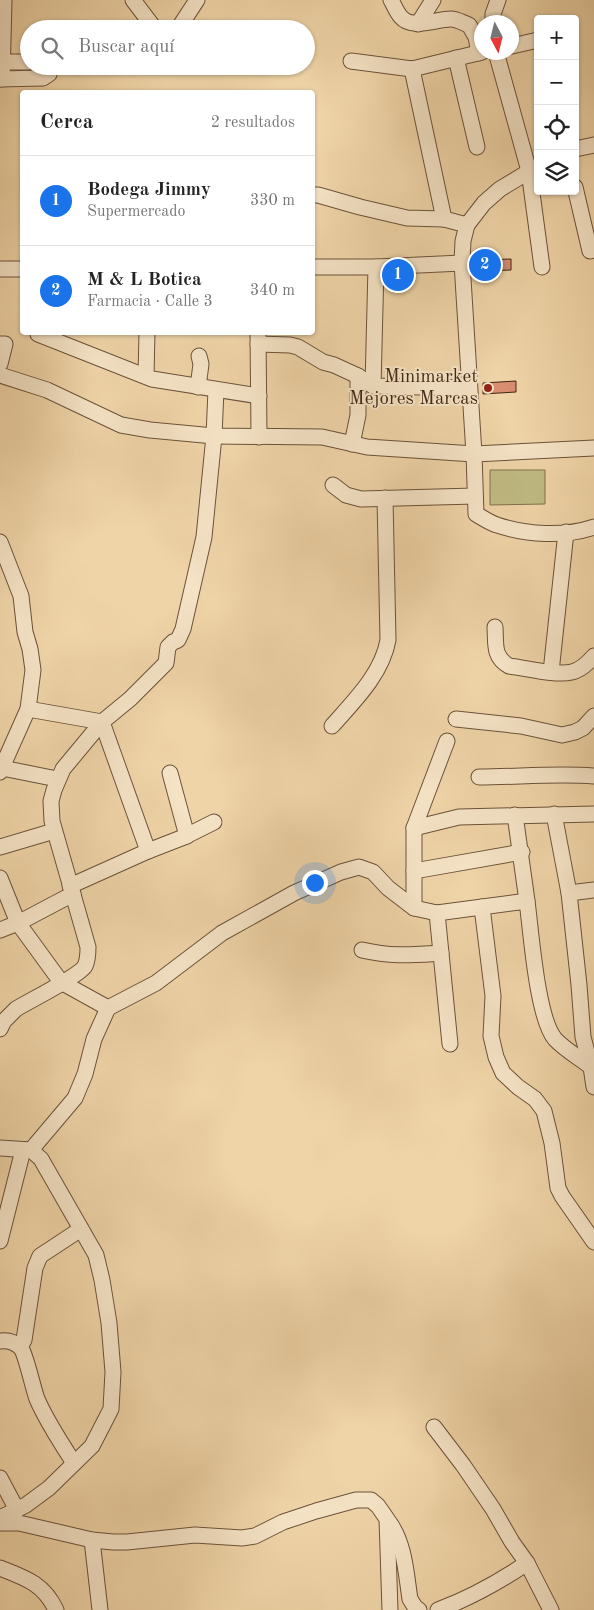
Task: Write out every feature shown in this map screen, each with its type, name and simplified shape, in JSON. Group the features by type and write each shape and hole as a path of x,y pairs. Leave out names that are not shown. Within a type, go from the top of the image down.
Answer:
{"street":[{"path":"4,0 1,79 32,86 48,75"},
{"path":"133,0 148,20"},
{"path":"184,20 197,0"},
{"path":"391,0 402,18 411,24 453,19 469,25 474,34"},
{"path":"418,24 433,0"},
{"path":"494,15 496,1"},
{"path":"519,44 534,41"},
{"path":"351,62 412,69 474,54"},
{"path":"456,58 477,147"},
{"path":"499,60 534,168 500,188 484,202 467,225 463,241 462,263 476,514 496,525 536,533 580,532 594,527"},
{"path":"2,62 20,62"},
{"path":"412,69 444,219"},
{"path":"579,148 594,145"},
{"path":"315,195 407,218 444,219 467,225"},
{"path":"536,195 542,267"},
{"path":"577,195 590,251 594,250"},
{"path":"315,267 376,267 462,263"},
{"path":"373,386 376,267"},
{"path":"0,269 20,269"},
{"path":"41,335 146,376 198,387 243,392 259,396"},
{"path":"146,376 147,335"},
{"path":"259,437 258,338 298,347 323,362 358,376 373,386 469,388"},
{"path":"0,344 4,344 0,364"},
{"path":"198,387 201,364 199,356"},
{"path":"0,375 47,390 122,425 150,430 214,436 322,437 367,447 474,454 594,448"},
{"path":"352,444 358,415 358,376"},
{"path":"0,1029 4,1021 16,1009 85,966 88,953 52,821 52,801 57,779 102,722 130,699 166,663 168,647 178,640 183,629 204,537 214,436 216,390"},
{"path":"333,485 346,495 361,498 475,496"},
{"path":"332,726 364,689 380,665 387,650 385,498"},
{"path":"551,672 566,532"},
{"path":"0,542 21,596 25,632 33,670 28,709 1,770 57,779"},
{"path":"495,627 497,656 502,662 510,666 551,672 572,672 584,666 594,656"},
{"path":"28,709 102,722"},
{"path":"456,720 521,726 562,734 575,732 583,728 594,716"},
{"path":"102,722 148,851"},
{"path":"414,908 414,828 447,741"},
{"path":"170,773 187,836"},
{"path":"479,777 567,774 594,776"},
{"path":"554,814 568,893 583,1037 594,1087"},
{"path":"414,828 459,817 594,814"},
{"path":"516,815 538,989 548,1028 556,1039 591,1067"},
{"path":"0,930 18,923 71,890 148,851 187,836 214,822"},
{"path":"0,847 54,831"},
{"path":"414,871 522,852"},
{"path":"0,1242 27,1150 75,1098 85,1074 94,1039 108,1008 156,983 222,933 294,893 359,866 373,872 388,888 414,908 437,913 528,901"},
{"path":"0,878 18,923 61,982 108,1008"},
{"path":"568,893 594,890"},
{"path":"482,906 493,996 491,1036 496,1058 503,1073 535,1099 544,1111 552,1143 558,1188 594,1242"},
{"path":"437,913 450,1044"},
{"path":"362,950 383,955 401,956 441,953"},
{"path":"0,1148 27,1150 41,1159 96,1255 102,1280 113,1372 111,1408 92,1446 49,1488 26,1505 0,1518"},
{"path":"20,1347 24,1340 35,1268 40,1256 81,1229"},
{"path":"0,1341 12,1342 20,1347 25,1356 30,1380 43,1412 74,1463"},
{"path":"434,1427 493,1509 512,1542 527,1563 551,1610"},
{"path":"0,1478 16,1510"},
{"path":"0,1522 19,1523 92,1540 127,1542 196,1535 249,1537 293,1518 363,1499 371,1500 387,1519 396,1534 400,1544 410,1599 419,1610"},
{"path":"387,1519 390,1610"},
{"path":"92,1540 100,1610"},
{"path":"438,1610 493,1586 527,1563"},
{"path":"0,1568 34,1583 48,1595 56,1610"}],"shaded area":[{"path":"490,470 545,470 545,504 490,505"}],"building":[{"path":"511,259 511,270 481,271 481,260"},
{"path":"403,275 404,291 393,292 392,276"},
{"path":"516,381 516,392 483,394 483,383"}],"place":[{"name":"M & L Botica","path":"485,265"},
{"name":"Bodega Jimmy","path":"398,275"},
{"name":"Minimarket Mejores Marcas","path":"488,388"}]}
